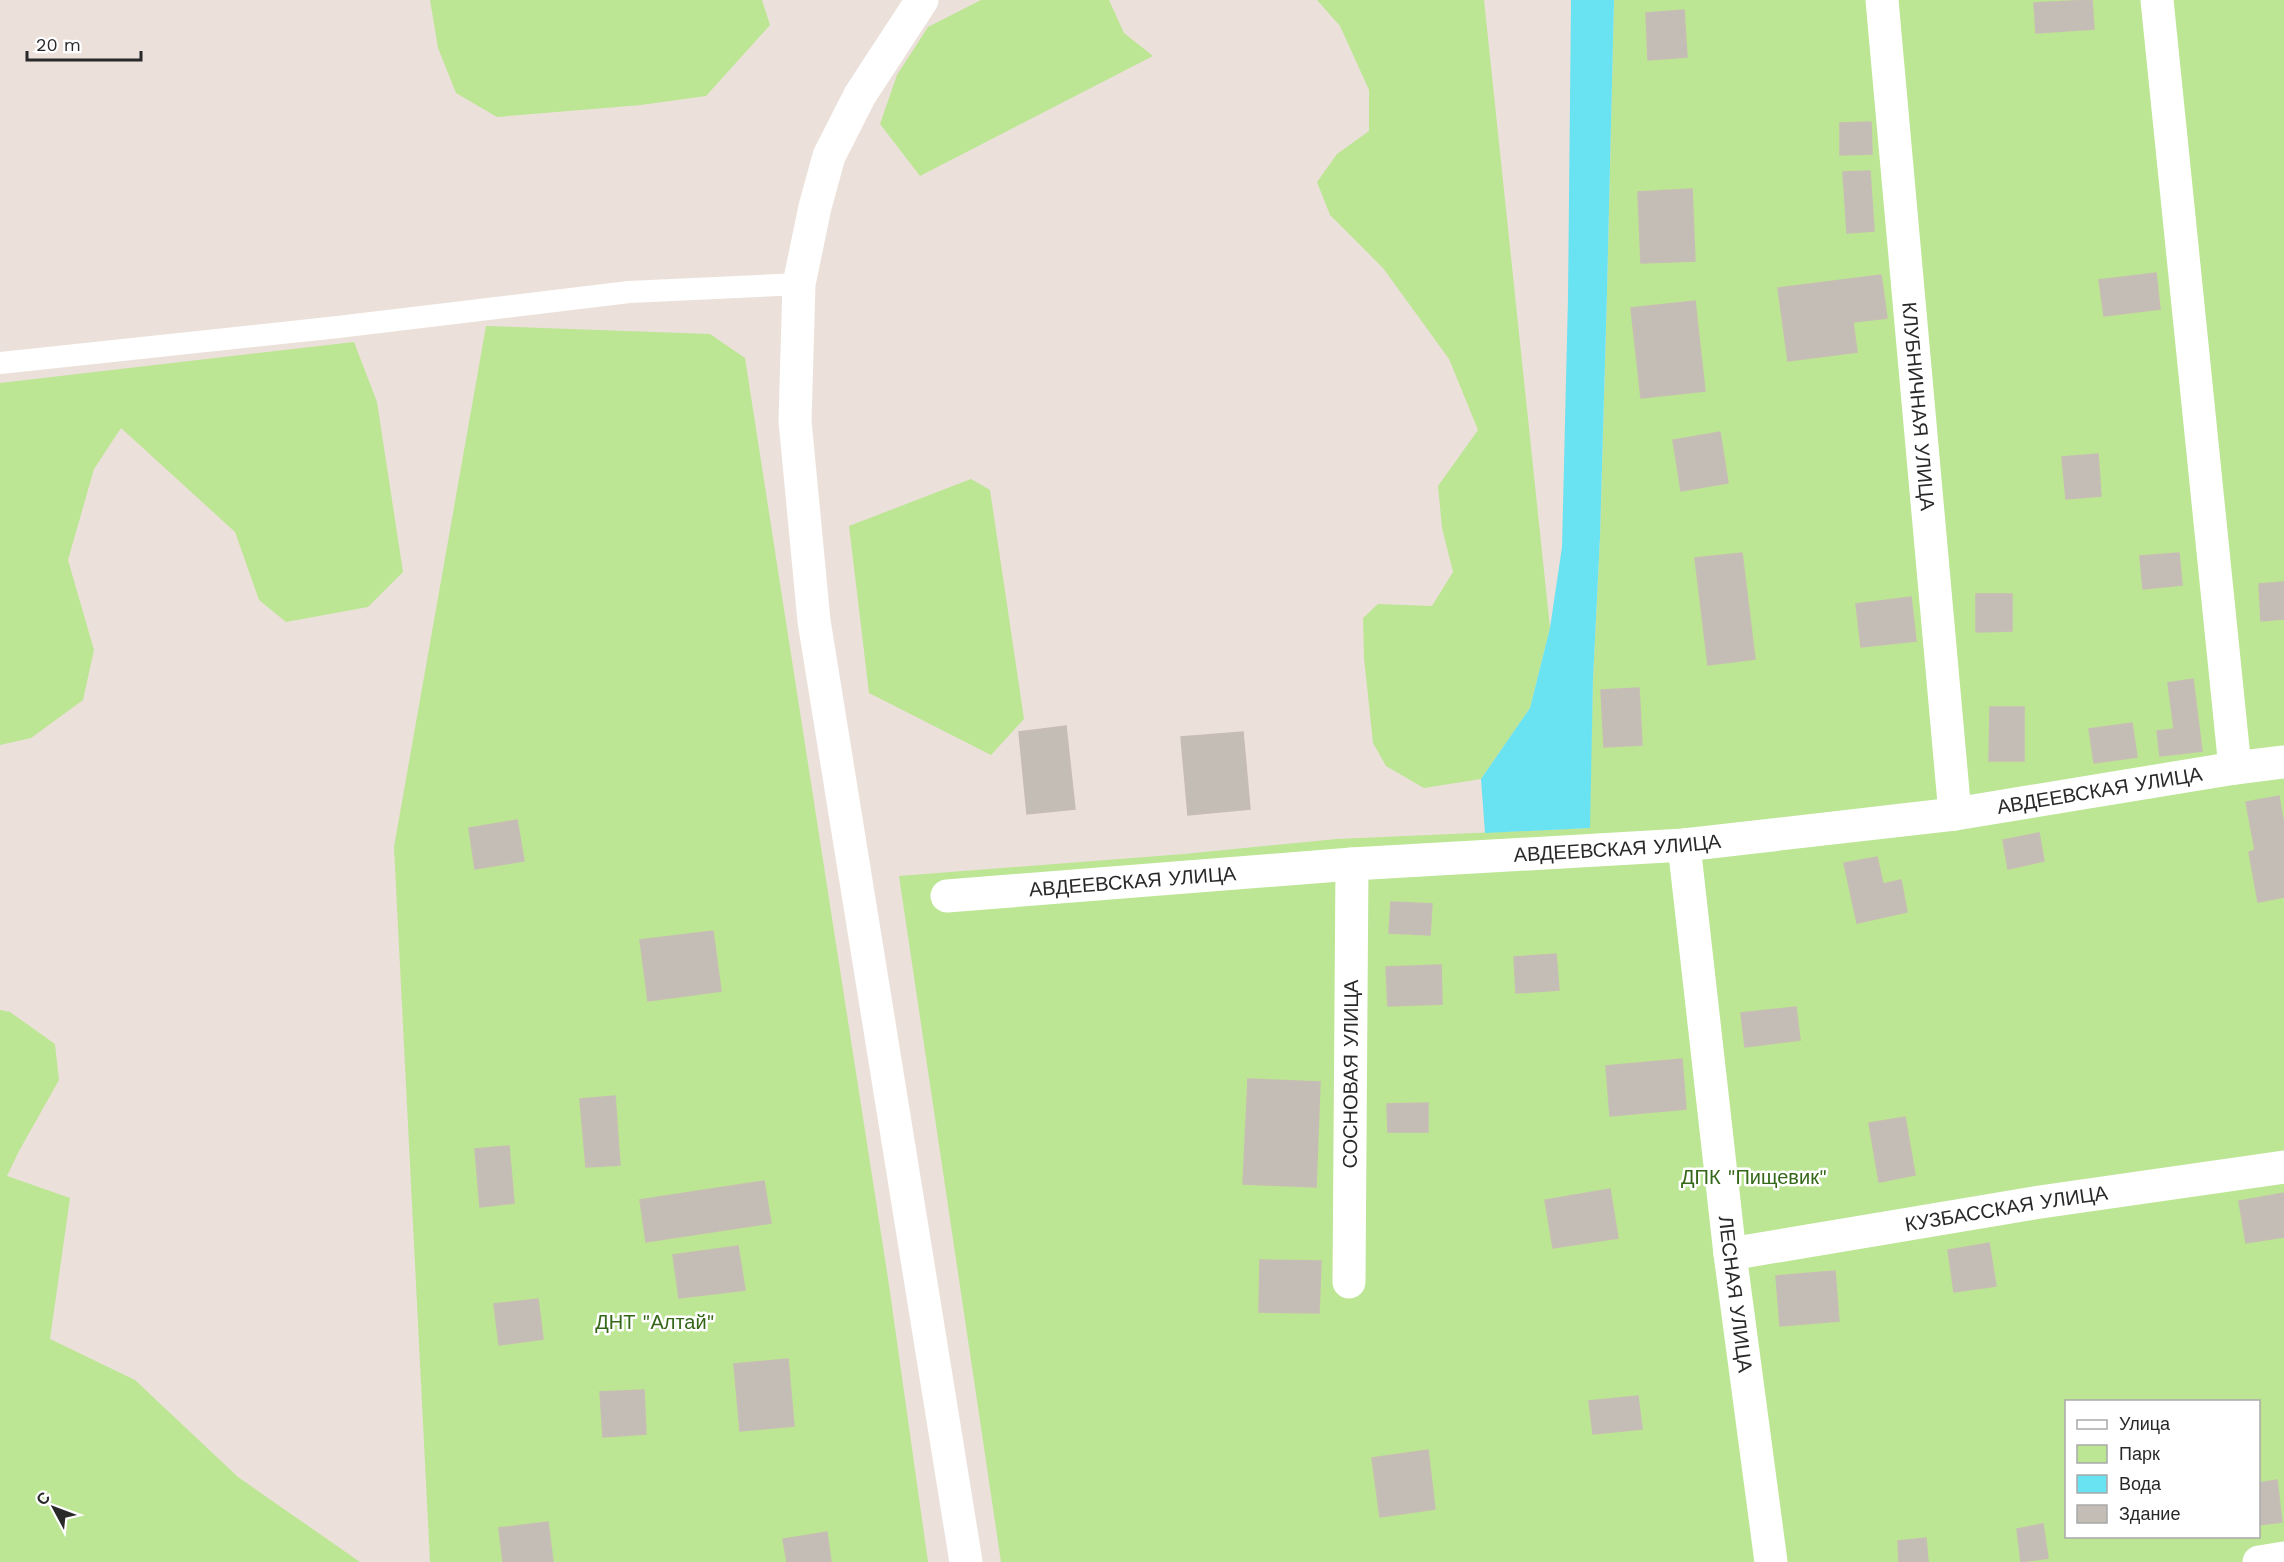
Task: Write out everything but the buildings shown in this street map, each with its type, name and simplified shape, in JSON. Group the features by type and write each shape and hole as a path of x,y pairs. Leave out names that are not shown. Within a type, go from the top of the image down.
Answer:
{"street":[{"path":"922,0 860,95 829,156 815,207 799,284 795,422 814,621 966,1562"},
{"name":"КЛУБНИЧНАЯ УЛИЦА","path":"1882,0 1955,814"},
{"path":"2157,0 2235,768"},
{"name":"АВДЕЕВСКАЯ УЛИЦА","path":"947,896 1352,864 1684,845 1955,814 2284,762"},
{"name":"ЛЕСНАЯ УЛИЦА","path":"1684,845 1730,1254 1771,1562"},
{"name":"СОСНОВАЯ УЛИЦА","path":"1349,1282 1352,864"},
{"name":"КУЗБАССКАЯ УЛИЦА","path":"1730,1254 2034,1203 2284,1167"},
{"path":"2259,1562 2284,1558"}],"lane":[{"path":"0,363 629,292 799,284"}],"green space":[{"path":"430,0 762,0 770,25 706,96 641,105 497,117 456,93 438,48"},
{"path":"981,0 1109,0 1124,33 1153,56 920,176 880,124 897,75 928,27"},
{"path":"1317,0 1484,0 1550,628 1530,708 1481,779 1424,788 1386,766 1373,743 1364,658 1363,618 1378,604 1432,606 1453,572 1442,528 1438,486 1478,430 1449,359 1383,268 1330,215 1317,182 1337,154 1369,131 1369,90 1340,26"},
{"name":"ДПК \"Пищевик\"","path":"1614,0 2284,0 2284,1562 1001,1562 899,876 1184,854 1337,839 1589,828 1600,537"},
{"name":"ДНТ \"Алтай\"","path":"486,326 710,334 745,358 889,1285 928,1562 430,1562 394,847"},
{"path":"354,342 377,402 403,572 368,607 286,622 259,600 235,532 121,428 94,469 68,560 94,650 83,700 31,738 0,745 0,383"},
{"path":"971,479 990,490 1024,719 991,755 869,693 849,526"},
{"path":"0,1010 10,1012 55,1044 59,1080 7,1176 70,1198 50,1339 135,1380 238,1477 360,1562 0,1562"}],"water":[{"path":"1571,0 1614,0 1590,828 1485,833 1481,779 1530,708 1550,628 1562,547 1568,298"}]}
